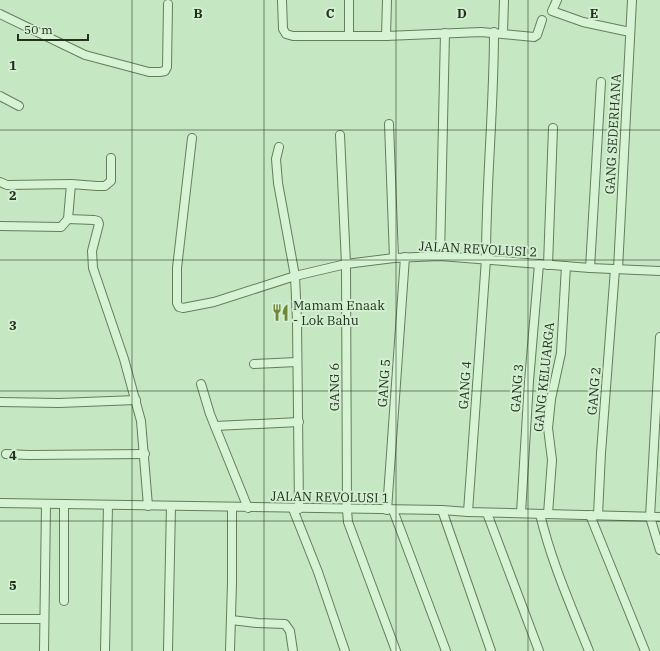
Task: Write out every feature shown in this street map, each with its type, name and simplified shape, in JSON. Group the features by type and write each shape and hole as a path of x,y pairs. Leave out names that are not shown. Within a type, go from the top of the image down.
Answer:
{"street":[{"path":"282,0 283,29 286,34 292,36 386,36 494,32 534,37 537,35 542,20"},
{"path":"386,36 387,0"},
{"path":"503,33 504,0"},
{"path":"557,0 552,11 583,22 630,32"},
{"name":"GANG SEDERHANA","path":"617,269 632,0"},
{"path":"349,1 349,35"},
{"path":"0,14 85,55 149,72 160,72 165,71 167,68 168,4"},
{"name":"GANG 4","path":"468,512 486,259 486,223 494,61 494,32"},
{"path":"440,256 445,33"},
{"path":"590,268 601,82"},
{"path":"0,96 19,106"},
{"path":"389,124 394,258"},
{"path":"548,265 552,128"},
{"name":"GANG 6","path":"340,135 346,264 348,522 396,651"},
{"name":"JALAN REVOLUSI 2","path":"192,138 177,268 176,292 177,304 179,307 183,308 214,302 295,276 346,264 405,257 440,256 660,272"},
{"path":"279,147 276,159 278,183 295,276 299,422 299,468 296,509 345,651"},
{"path":"0,182 8,185 71,184 105,186 111,181 111,158"},
{"path":"0,226 61,227 68,219 71,184"},
{"path":"68,219 94,220 98,221 99,224 92,251 93,268 136,400 141,421 148,506"},
{"name":"GANG 5","path":"390,510 405,257"},
{"name":"GANG 3","path":"521,513 529,381 539,264"},
{"name":"GANG KELUARGA","path":"566,266 561,353 551,399 548,428 552,460 544,514 545,537 589,651"},
{"name":"GANG 2","path":"594,515 601,454 617,269"},
{"path":"660,337 650,517 660,550"},
{"path":"254,364 297,362"},
{"path":"201,384 210,414 248,508"},
{"path":"0,402 59,403 136,400"},
{"path":"215,426 299,422"},
{"path":"6,454 144,454"},
{"name":"JALAN REVOLUSI 1","path":"0,503 347,510 442,510 487,513 660,517"},
{"path":"44,651 46,504"},
{"path":"64,505 64,601"},
{"path":"105,651 108,505"},
{"path":"168,651 170,506"},
{"path":"230,651 232,508"},
{"path":"390,510 446,651"},
{"path":"442,510 491,651"},
{"path":"487,513 539,651"},
{"path":"594,515 645,651"},
{"path":"0,619 44,619"},
{"path":"231,620 285,624 290,631 293,651"}],"place":[{"name":"Mamam Enaak - Lok Bahu","path":"280,312"}]}
